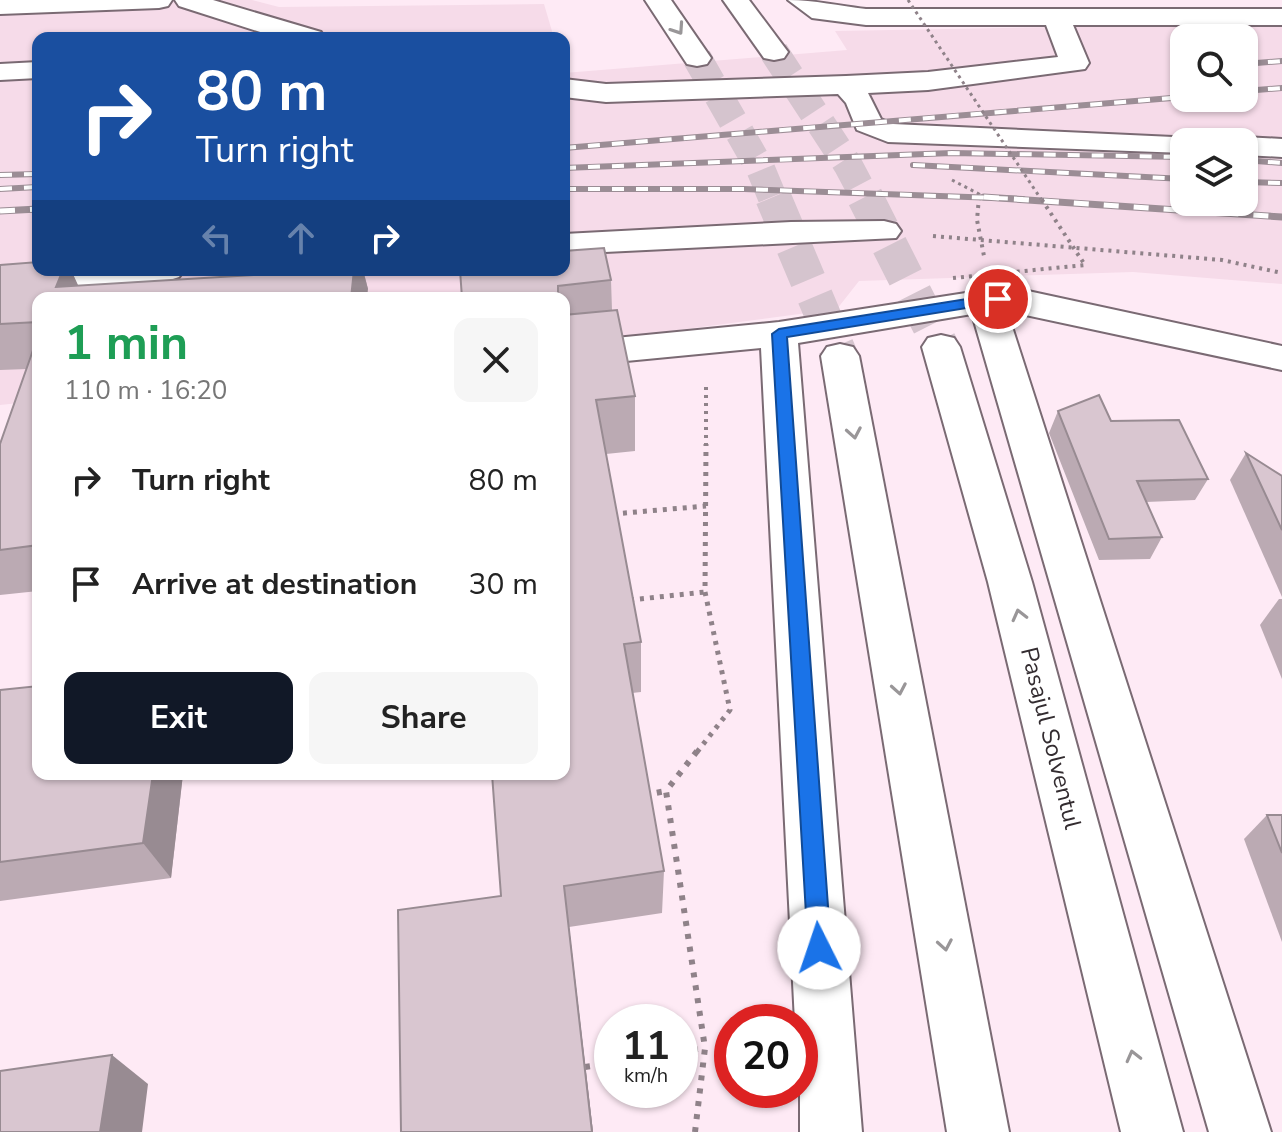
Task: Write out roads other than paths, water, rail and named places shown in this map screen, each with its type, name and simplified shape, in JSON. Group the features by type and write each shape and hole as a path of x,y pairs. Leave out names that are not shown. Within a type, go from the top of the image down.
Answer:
{"main road":[{"path":"0,6 159,0"},
{"path":"188,0 288,32"},
{"path":"658,0 697,58"},
{"path":"736,0 774,52"},
{"path":"801,0 821,12 866,17 1282,17"},
{"path":"570,89 606,93 928,81 1075,63 1057,19"},
{"path":"0,72 32,70"},
{"path":"846,85 860,101 868,124 888,133 1170,143"},
{"path":"1258,147 1282,148"},
{"path":"570,244 791,232 884,231"},
{"path":"0,289 114,276"},
{"path":"979,292 1240,1132"},
{"path":"570,354 779,334 979,292 1282,358"},
{"path":"779,334 831,1132"},
{"name":"Pasajul Solventul","path":"941,347 1010,582 1152,1132"},
{"path":"840,356 978,1132"}],"tunnel":[{"path":"774,52 848,165 866,199"},
{"path":"697,58 761,170 773,199"},
{"path":"773,197 840,356"},
{"path":"865,197 941,347"}],"railway":[{"path":"1258,63 1282,61"},
{"path":"1258,90 1282,88"},
{"path":"570,148 1170,98"},
{"path":"570,168 952,153 1170,157"},
{"path":"1258,161 1282,163"},
{"path":"913,165 1170,178"},
{"path":"0,175 32,174"},
{"path":"1258,182 1282,183"},
{"path":"0,189 32,187"},
{"path":"570,189 744,189 1003,198"},
{"path":"984,197 1003,198"},
{"path":"1003,198 1023,199"},
{"path":"1003,198 1282,217"},
{"path":"0,211 32,209"}]}
